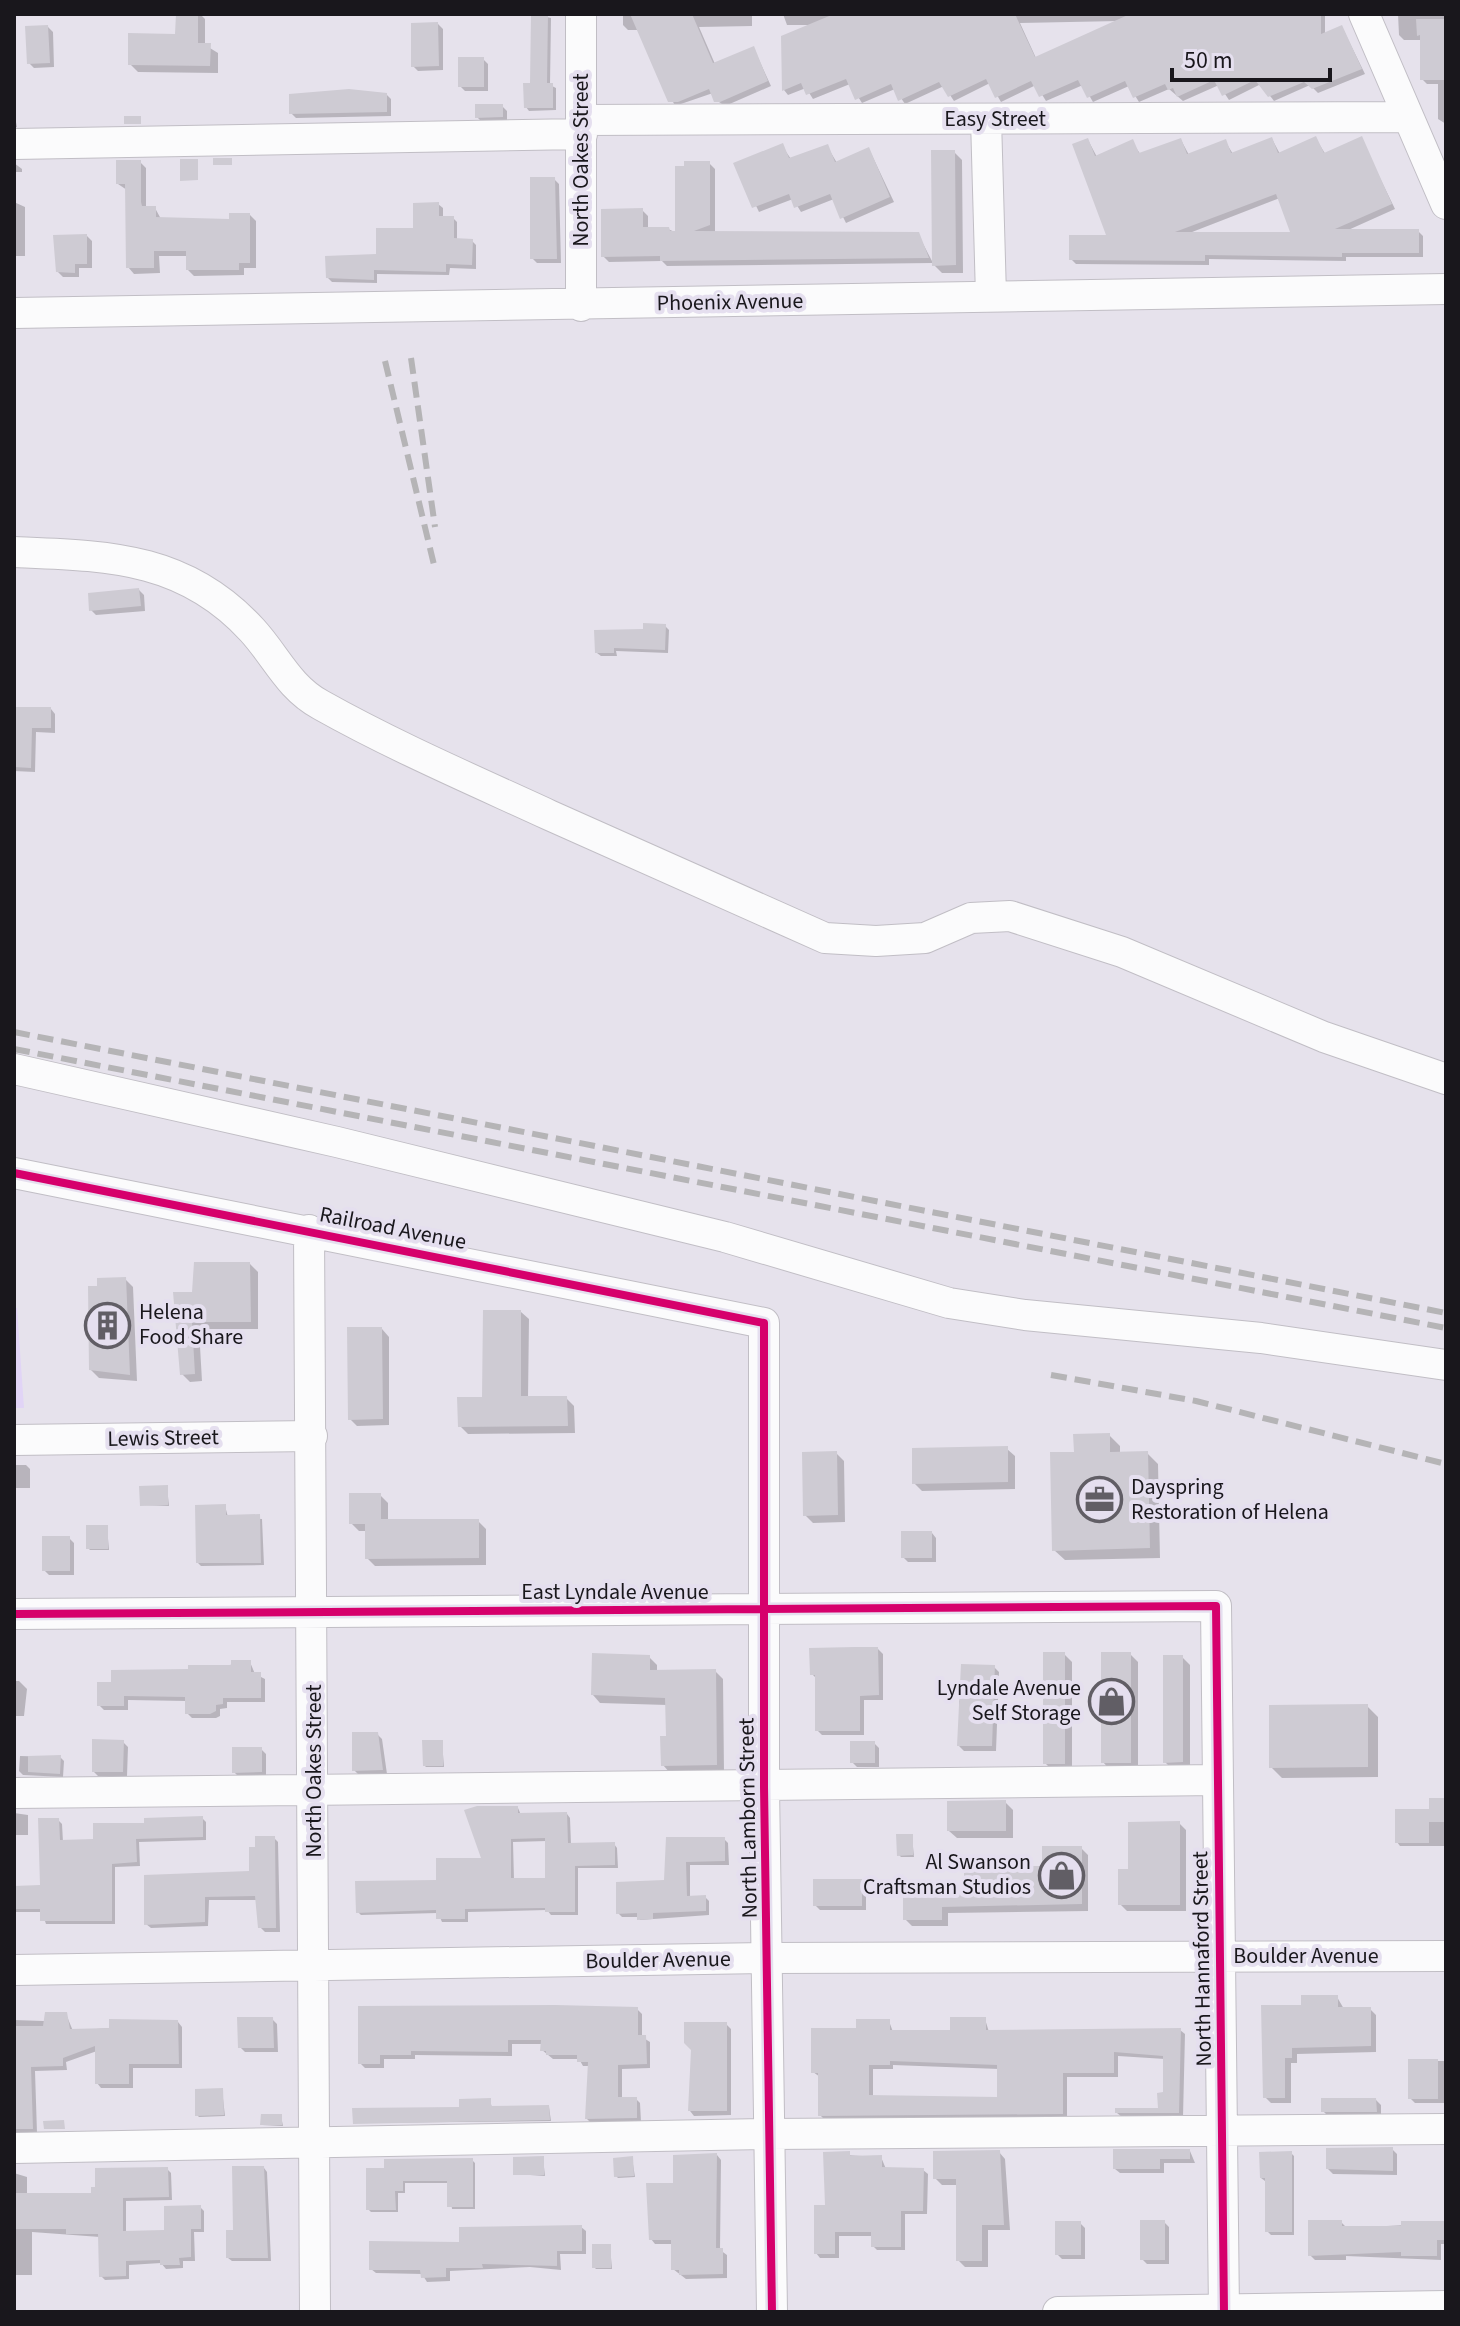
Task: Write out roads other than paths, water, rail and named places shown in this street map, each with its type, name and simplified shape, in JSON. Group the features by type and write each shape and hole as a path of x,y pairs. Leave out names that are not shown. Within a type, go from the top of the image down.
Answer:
{"street":[{"name":"North Oakes Street","path":"581,14 581,306"},
{"path":"1364,14 1446,204"},
{"name":"Easy Street","path":"14,144 986,119 1408,117"},
{"path":"986,119 991,296"},
{"name":"Phoenix Avenue","path":"14,313 581,306 1446,289"},
{"path":"14,552 139,562 176,574 231,609 255,633 282,674 317,704 467,778 825,938 876,941 925,938 971,918 1010,916 1122,952 1324,1037 1446,1079"},
{"path":"14,1069 337,1142 725,1237 949,1303 1025,1315 1261,1338 1446,1365"},
{"name":"Railroad Avenue","path":"14,1173 764,1323"},
{"name":"North Oakes Street","path":"309,1230 314,1612 315,2312"},
{"name":"North Lamborn Street","path":"764,1323 764,1787 772,2312"},
{"name":"Lewis Street","path":"14,1440 312,1436"},
{"name":"East Lyndale Avenue","path":"14,1614 1216,1606"},
{"name":"North Hannaford Street","path":"1216,1606 1224,2311"},
{"path":"14,1793 1218,1780"},
{"name":"Boulder Avenue","path":"14,1970 769,1958 1446,1956"},
{"path":"14,2148 770,2134 1446,2129"},
{"path":"1058,2312 1446,2306"}],"railway":[{"path":"411,358 435,527"},
{"path":"385,361 435,569"},
{"path":"14,1032 1446,1313"},
{"path":"14,1049 1446,1328"},
{"path":"1051,1375 1196,1401 1446,1464"}],"place":[{"name":"Helena Food Share","path":"108,1325"},
{"name":"Dayspring Restoration of Helena","path":"1100,1500"},
{"name":"Lyndale Avenue Self Storage","path":"1112,1701"},
{"name":"Al Swanson Craftsman Studios","path":"1062,1875"}]}
